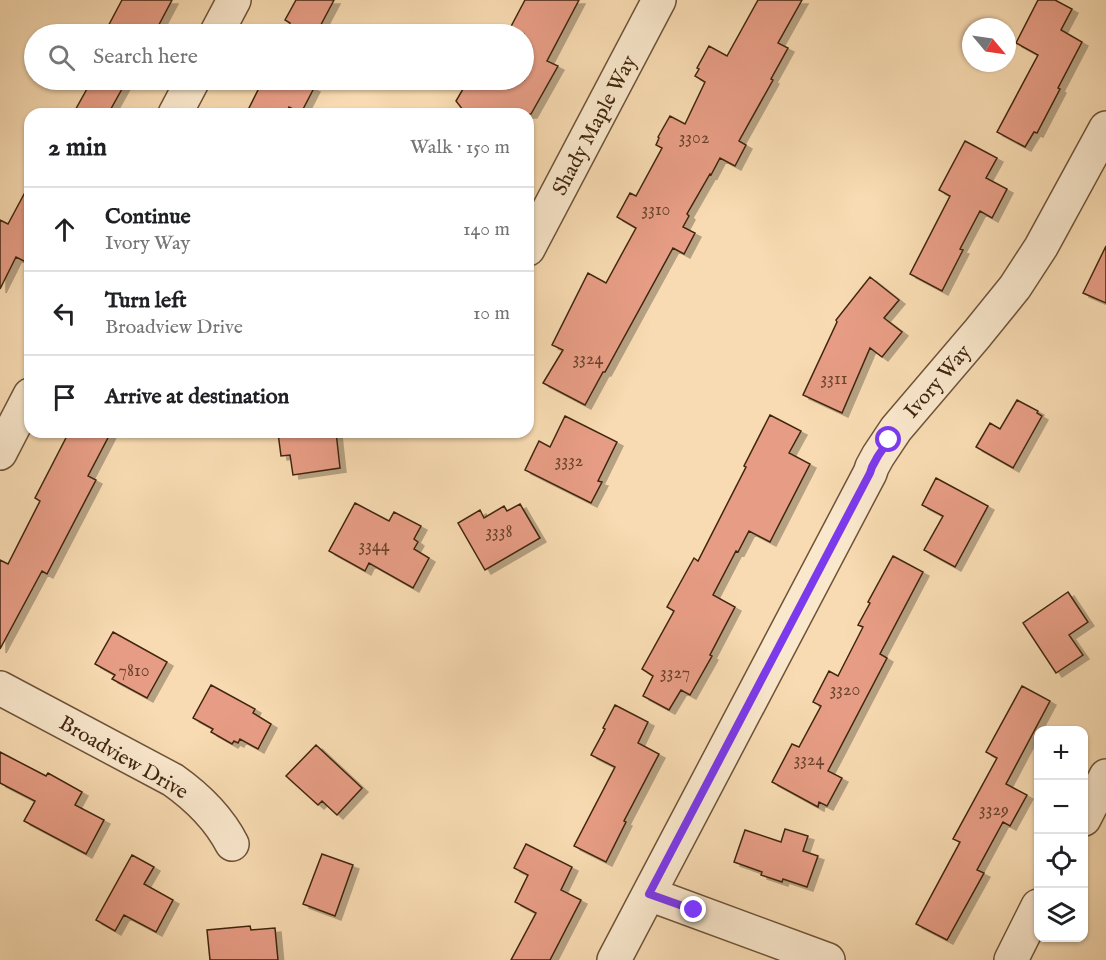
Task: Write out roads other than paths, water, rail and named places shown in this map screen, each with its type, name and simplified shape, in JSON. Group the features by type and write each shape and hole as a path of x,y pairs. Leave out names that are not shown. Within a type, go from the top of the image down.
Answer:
{"street":[{"path":"221,24 234,0"},
{"name":"Shady Maple Way","path":"534,238 659,0"},
{"path":"178,108 188,90"},
{"name":"Ivory Way","path":"615,960 878,456 904,419 1015,287 1041,247 1106,128"},
{"path":"0,453 24,407"},
{"name":"Broadview Drive","path":"0,688 173,780 191,793 214,816 232,844"},
{"path":"1088,810 1106,776"},
{"path":"649,894 828,960"},
{"path":"1011,960 1034,914"}]}
